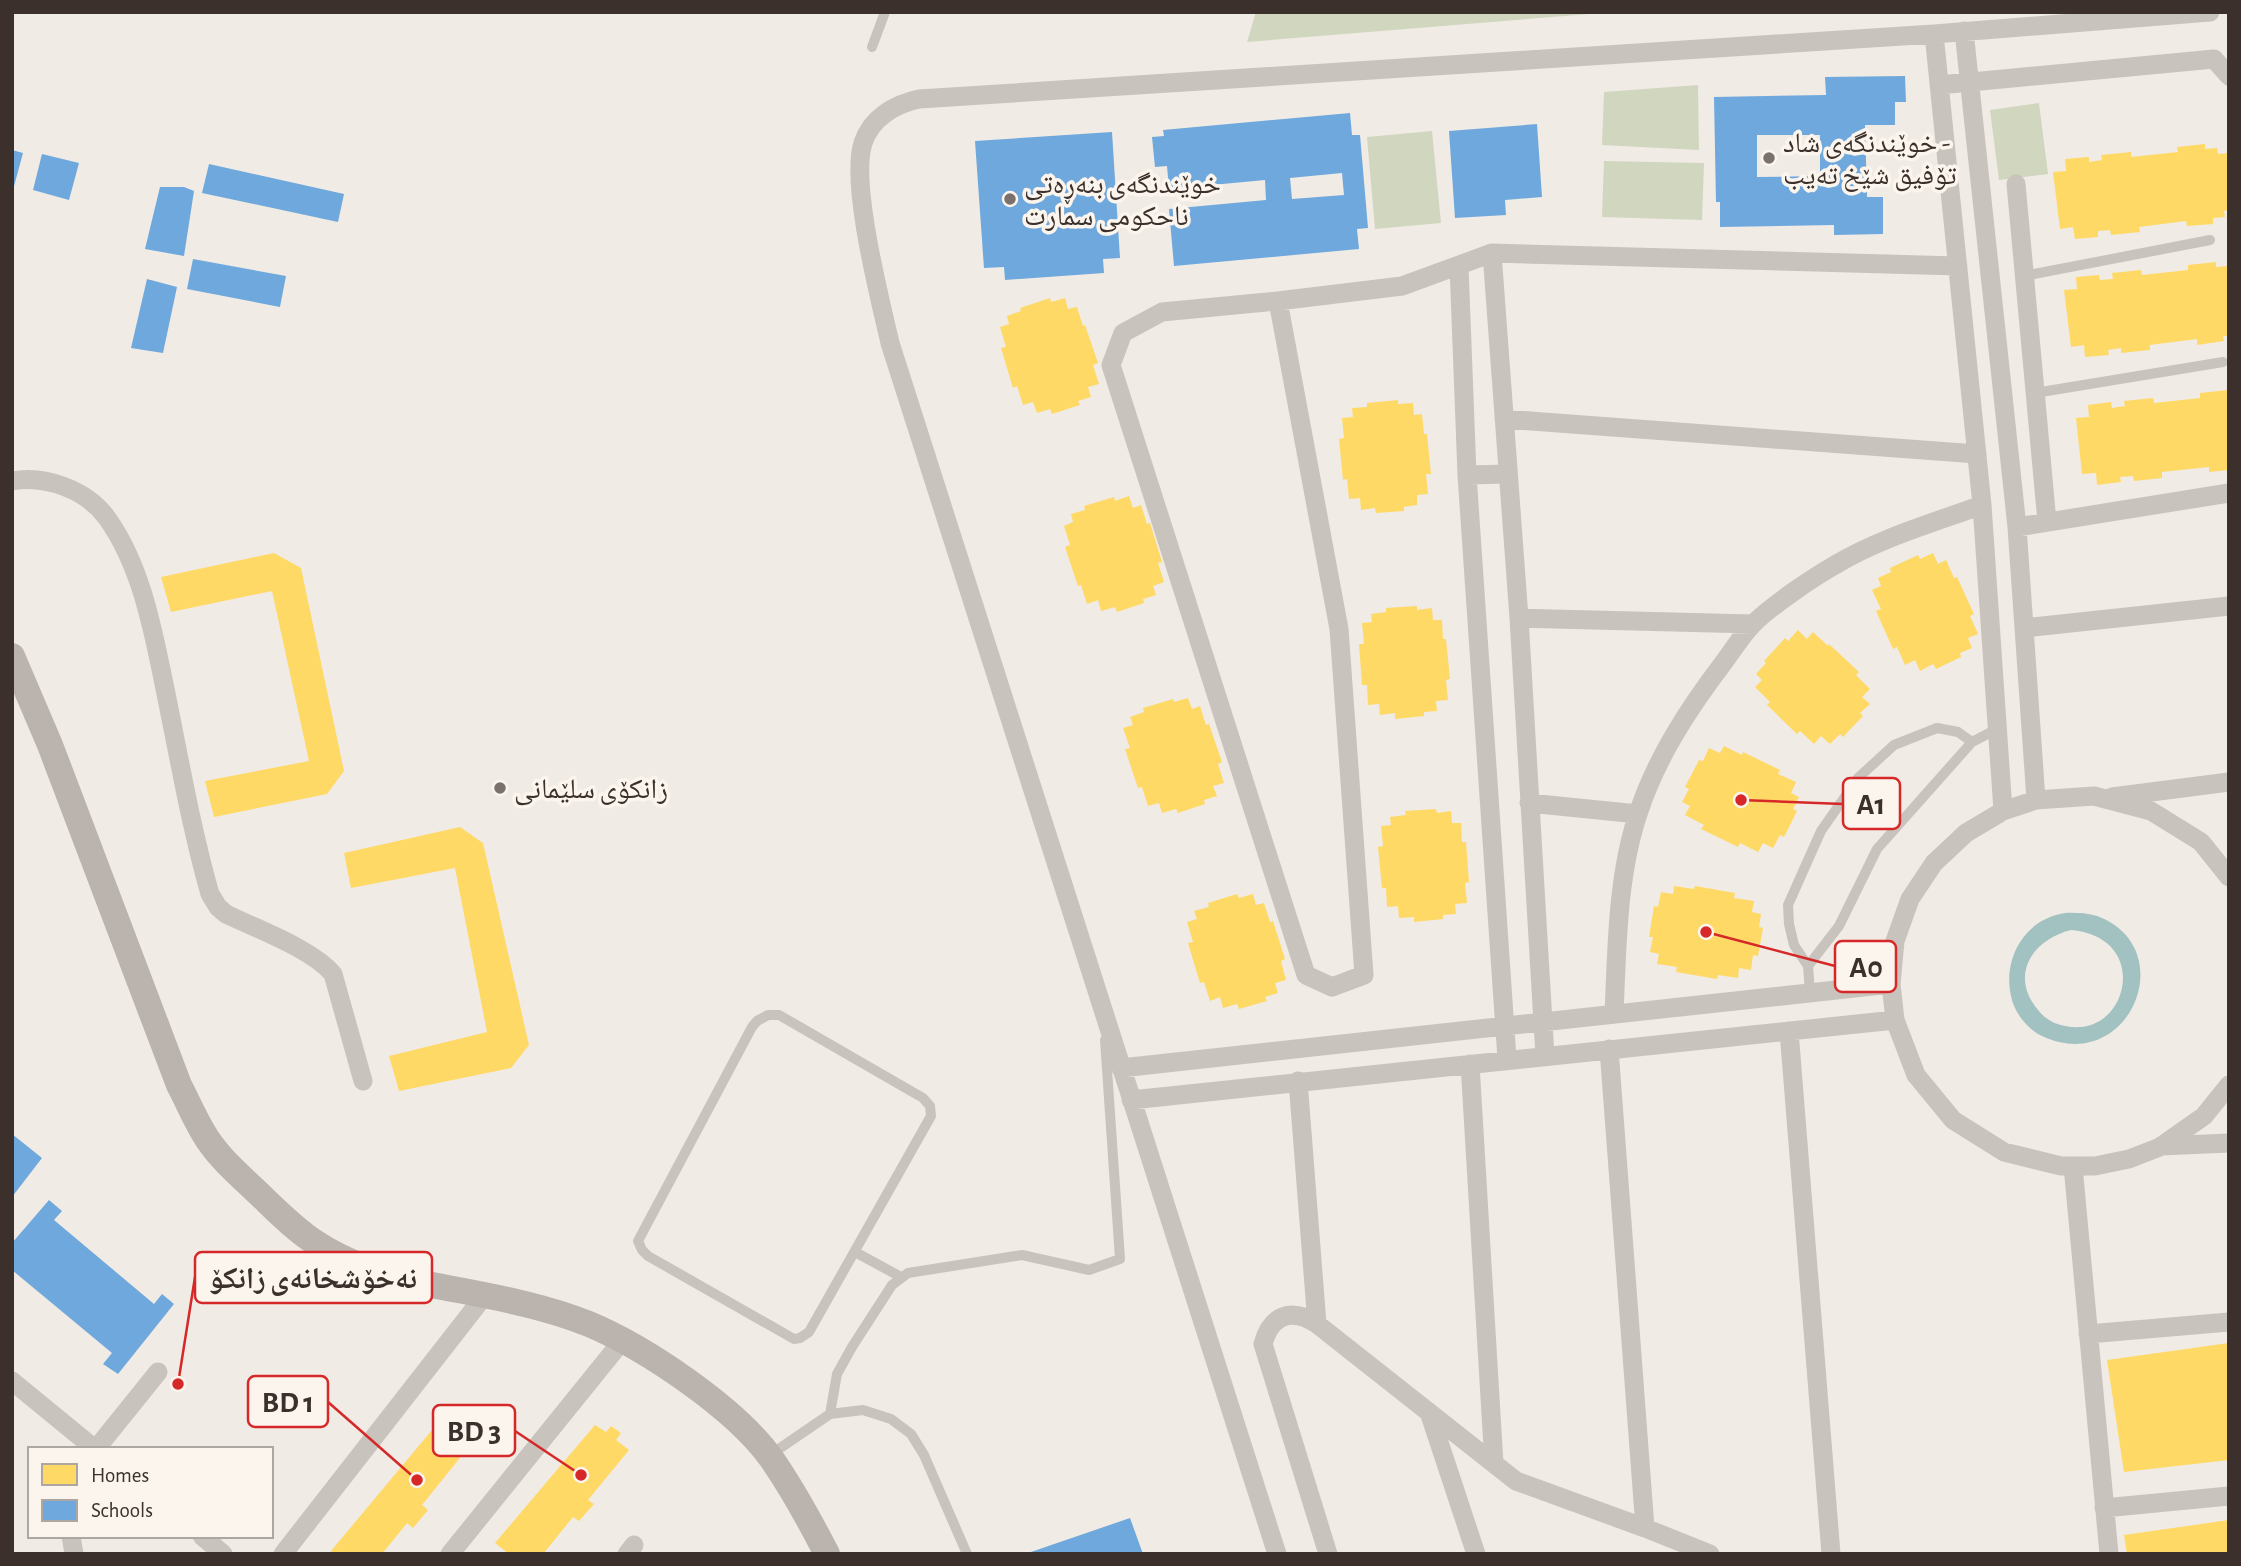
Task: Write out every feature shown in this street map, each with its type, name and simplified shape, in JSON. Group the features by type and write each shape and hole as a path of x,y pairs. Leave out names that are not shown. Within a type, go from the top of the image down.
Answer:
{"street":[{"path":"1277,1554 890,343 860,180 860,154 868,131 895,107 919,99 1934,34 2210,12"},
{"path":"1964,31 2017,527 2036,800"},
{"path":"1934,34 1982,505 2003,811"},
{"path":"1939,85 2214,59 2229,76"},
{"path":"2016,184 2048,522"},
{"path":"1278,301 1339,629 1364,975 1332,987 1306,975 1111,365 1123,333 1162,312 1402,286 1492,253 1958,266"},
{"path":"1492,253 1519,618 1545,1056"},
{"path":"1459,266 1467,475 1507,1059"},
{"path":"1503,419 1977,454"},
{"path":"1467,475 1508,474"},
{"path":"12,481 47,481 74,492 87,499 106,517 120,539 139,584 155,640 209,894 226,914 312,956 333,974 363,1081"},
{"path":"2017,527 2229,493"},
{"path":"1614,1014 1618,927 1626,868 1638,814 1663,756 1691,705 1753,624 1835,565 1877,544 1982,505"},
{"path":"2024,628 2229,606"},
{"path":"1519,618 1753,624"},
{"path":"12,656 50,745 179,1085 204,1133 223,1159 316,1243 354,1262 401,1278 485,1295 589,1324 622,1341 705,1393 738,1422 769,1456 792,1490 827,1554"},
{"path":"2229,782 2100,798 2036,800 2003,811 1966,833 1934,863 1910,900 1895,941 1891,984 1895,1020 1916,1075 1954,1120 2004,1152 2061,1166 2095,1166 2129,1159 2160,1147 2204,1116 2229,1085"},
{"path":"2100,798 2151,811 2201,842 2229,877"},
{"path":"1529,803 1638,814"},
{"path":"1121,1068 1504,1024 1891,984"},
{"path":"1131,1100 1895,1020"},
{"path":"1789,1031 1831,1554"},
{"path":"1609,1049 1645,1528"},
{"path":"1212,1058 1217,1091"},
{"path":"1471,1064 1494,1464"},
{"path":"1298,1081 1317,1324"},
{"path":"2160,1147 2229,1143"},
{"path":"2073,1166 2109,1554"},
{"path":"283,1554 485,1295"},
{"path":"1328,1554 1263,1344 1267,1330 1277,1319 1290,1315 1305,1316 1317,1324 1516,1481 1710,1554"},
{"path":"2088,1334 2229,1322"},
{"path":"450,1554 622,1341"},
{"path":"98,1447 158,1372"},
{"path":"12,1381 94,1447"},
{"path":"1429,1412 1476,1554"},
{"path":"2104,1508 2229,1496"},
{"path":"204,1538 223,1554"}],"lane":[{"path":"872,47 885,12"},
{"path":"2024,276 2210,240"},
{"path":"2035,393 2223,362"},
{"path":"1810,992 1808,966 1794,945 1788,924 1788,905 1821,831 1858,778 1894,746 1937,728 1958,732 1972,742"},
{"path":"1808,966 1839,926 1877,849 1972,742 1998,729"},
{"path":"779,1015 923,1098 930,1106 931,1116 855,1252 809,1332 794,1339 648,1256 639,1246 639,1236 752,1027 763,1016 779,1015"},
{"path":"830,1414 837,1374 872,1314 892,1285 901,1277 915,1271 1022,1255 1089,1270 1119,1259 1104,1015"},
{"path":"855,1252 901,1277"},
{"path":"769,1456 830,1414 853,1409 881,1414 911,1434 924,1455 967,1554"}],"green space":[{"path":"1256,12 1614,12 1247,42"},
{"path":"1698,85 1699,150 1602,145 1604,92"},
{"path":"2039,103 2048,174 1999,180 1990,110"},
{"path":"1432,131 1441,223 1375,229 1367,137"},
{"path":"1604,161 1704,163 1702,220 1602,217"}],"water":[{"path":"2063,913 2102,918 2126,935 2138,957 2140,981 2134,1005 2119,1025 2098,1039 2072,1044 2042,1036 2026,1024 2015,1008 2009,982 2013,956 2026,934 2047,918","holes":["2071,930 2097,937 2114,950 2122,967 2122,986 2116,1004 2104,1018 2087,1026 2065,1026 2050,1021 2029,997 2025,984 2029,961 2045,942"]}],"building: Homes":[{"path":"2205,144 2205,149 2217,148 2218,154 2229,153 2229,210 2224,211 2225,217 2213,218 2213,224 2187,226 2186,221 2139,227 2140,232 2111,235 2110,230 2098,231 2098,237 2075,239 2073,227 2060,229 2053,172 2066,171 2065,159 2089,157 2089,162 2102,160 2101,155 2131,152 2131,157 2178,152 2177,147"},
{"path":"2216,262 2216,267 2228,266 2229,272 2229,336 2223,336 2224,341 2197,345 2197,339 2150,345 2150,350 2121,353 2121,348 2108,350 2109,355 2085,357 2084,345 2071,347 2064,290 2077,289 2076,277 2099,275 2100,280 2113,279 2112,273 2141,270 2142,275 2188,270 2188,265"},
{"path":"1050,298 1051,302 1065,298 1068,309 1077,307 1098,363 1093,365 1099,384 1088,387 1091,397 1078,401 1080,405 1052,414 1050,409 1037,413 1033,402 1023,405 1017,386 1013,388 1001,348 1006,347 1000,327 1009,324 1007,316 1021,311 1020,308"},
{"path":"2228,390 2229,470 2209,472 2209,467 2162,472 2162,478 2134,481 2133,476 2120,477 2121,482 2097,485 2096,473 2082,474 2076,418 2089,417 2088,405 2111,402 2112,408 2125,406 2124,401 2153,398 2154,403 2200,398 2200,393"},
{"path":"1398,400 1398,404 1413,403 1414,415 1422,414 1431,474 1426,474 1428,494 1417,495 1417,505 1404,507 1404,511 1376,513 1375,508 1361,510 1360,498 1349,499 1347,479 1343,480 1339,439 1344,438 1342,418 1353,417 1352,408 1367,407 1367,403"},
{"path":"1129,496 1133,508 1141,505 1147,524 1150,523 1162,562 1158,563 1164,582 1153,586 1156,595 1143,599 1144,603 1117,612 1115,607 1101,611 1098,600 1087,604 1081,585 1078,586 1065,547 1070,545 1064,526 1073,522 1071,514 1085,510 1084,506 1114,497 1115,501"},
{"path":"274,553 301,568 344,771 327,794 214,817 205,781 309,761 272,591 171,612 161,577"},
{"path":"1933,553 1938,564 1946,560 1954,578 1957,577 1974,614 1970,616 1978,634 1968,638 1972,648 1960,653 1961,657 1936,669 1933,664 1920,671 1915,660 1905,665 1897,647 1893,649 1876,611 1881,609 1872,590 1881,586 1878,578 1891,572 1890,568 1918,555 1920,559"},
{"path":"1417,606 1417,610 1432,608 1433,620 1442,620 1450,679 1446,680 1448,700 1436,701 1437,711 1424,712 1424,716 1395,719 1395,713 1380,715 1379,704 1368,705 1367,685 1362,685 1359,644 1364,644 1362,623 1372,622 1371,614 1386,612 1386,608"},
{"path":"1798,630 1807,639 1813,632 1828,646 1829,644 1859,672 1856,675 1870,689 1862,697 1870,704 1860,713 1863,716 1843,737 1840,734 1830,744 1821,736 1814,744 1800,731 1797,734 1767,705 1770,702 1755,687 1762,680 1756,674 1766,663 1764,661 1785,638 1788,641"},
{"path":"1188,698 1192,709 1200,706 1206,725 1209,724 1222,762 1218,764 1224,783 1213,786 1217,796 1204,800 1205,804 1178,813 1176,809 1162,813 1159,803 1148,806 1142,787 1138,788 1125,749 1130,748 1123,728 1133,725 1130,717 1144,712 1143,708 1173,699 1174,702"},
{"path":"1724,746 1780,770 1778,774 1796,782 1791,793 1799,797 1793,809 1797,811 1784,837 1780,835 1773,848 1763,843 1758,852 1740,843 1738,847 1701,829 1704,825 1685,815 1690,806 1682,802 1689,789 1685,787 1699,760 1703,761 1709,748 1720,753"},
{"path":"1436,809 1437,813 1451,811 1452,823 1461,823 1462,842 1466,842 1469,882 1465,883 1467,903 1455,904 1456,914 1443,915 1443,919 1414,922 1414,917 1399,918 1398,906 1387,907 1386,888 1382,888 1378,847 1383,846 1381,826 1391,825 1390,817 1406,815 1405,811"},
{"path":"460,827 483,843 529,1045 511,1068 399,1091 389,1056 487,1032 455,868 351,888 344,853"},
{"path":"1674,886 1694,889 1695,886 1735,893 1734,898 1754,901 1752,912 1761,914 1759,927 1763,928 1758,956 1753,955 1751,970 1739,968 1738,978 1718,975 1717,979 1676,972 1677,967 1657,964 1659,954 1650,952 1653,937 1649,937 1654,906 1658,907 1661,892 1673,894"},
{"path":"1237,894 1239,898 1253,894 1256,905 1264,903 1270,922 1273,921 1285,959 1281,961 1286,980 1275,983 1278,993 1265,997 1267,1001 1239,1009 1237,1004 1223,1008 1220,997 1210,1001 1204,982 1200,983 1188,943 1193,942 1187,922 1197,919 1194,911 1209,907 1208,903"},
{"path":"2229,1343 2229,1460 2124,1472 2107,1360"},
{"path":"595,1425 606,1432 611,1426 621,1433 616,1440 629,1450 588,1500 594,1504 579,1521 573,1517 543,1554 509,1554 495,1543"},
{"path":"432,1430 443,1438 448,1432 458,1440 453,1446 463,1454 422,1505 428,1510 413,1528 407,1523 382,1554 334,1554 331,1551"},
{"path":"2229,1520 2229,1554 2127,1554 2124,1535"}],"building: Schools":[{"path":"1905,76 1906,102 1895,102 1895,125 1865,125 1867,197 1883,197 1883,234 1834,235 1834,225 1720,227 1720,202 1716,202 1714,97 1826,95 1825,77","holes":["1757,135 1820,135 1820,176 1757,177"]},
{"path":"1350,113 1352,135 1360,135 1368,228 1357,229 1359,249 1174,266 1169,209 1266,200 1265,180 1169,189 1167,166 1155,167 1152,137 1164,136 1163,130","holes":["1342,173 1344,195 1292,199 1290,178"]},
{"path":"1537,124 1542,197 1505,200 1506,215 1455,218 1449,131"},
{"path":"1112,132 1120,258 1103,259 1104,273 1005,280 1004,267 984,268 975,141"},
{"path":"12,150 23,153 13,190 12,190"},
{"path":"42,154 79,163 69,200 33,190"},
{"path":"209,164 344,194 338,222 202,193"},
{"path":"160,187 184,187 194,191 184,256 145,249"},
{"path":"193,259 286,276 280,307 187,289"},
{"path":"147,279 177,287 163,353 131,348"},
{"path":"12,1134 42,1158 12,1197"},
{"path":"49,1200 62,1211 54,1220 154,1304 162,1294 174,1304 118,1374 103,1364 112,1353 12,1270 12,1243"},
{"path":"1130,1518 1143,1554 1028,1554 1028,1553"}],"place":[{"name":"خوێندنگەی شاد - تۆفیق شێخ تەیب","path":"1769,158"},
{"name":"خوێندنگەی بنەڕەتی ناحکومی سمارت","path":"1010,199"},
{"name":"زانکۆی سلێمانی","path":"500,788"},
{"name":"A1","path":"1741,800"},
{"name":"A0","path":"1706,932"},
{"name":"نەخۆشخانەی زانکۆ","path":"178,1384"},
{"name":"BD 3","path":"581,1475"},
{"name":"BD 1","path":"417,1480"}]}
